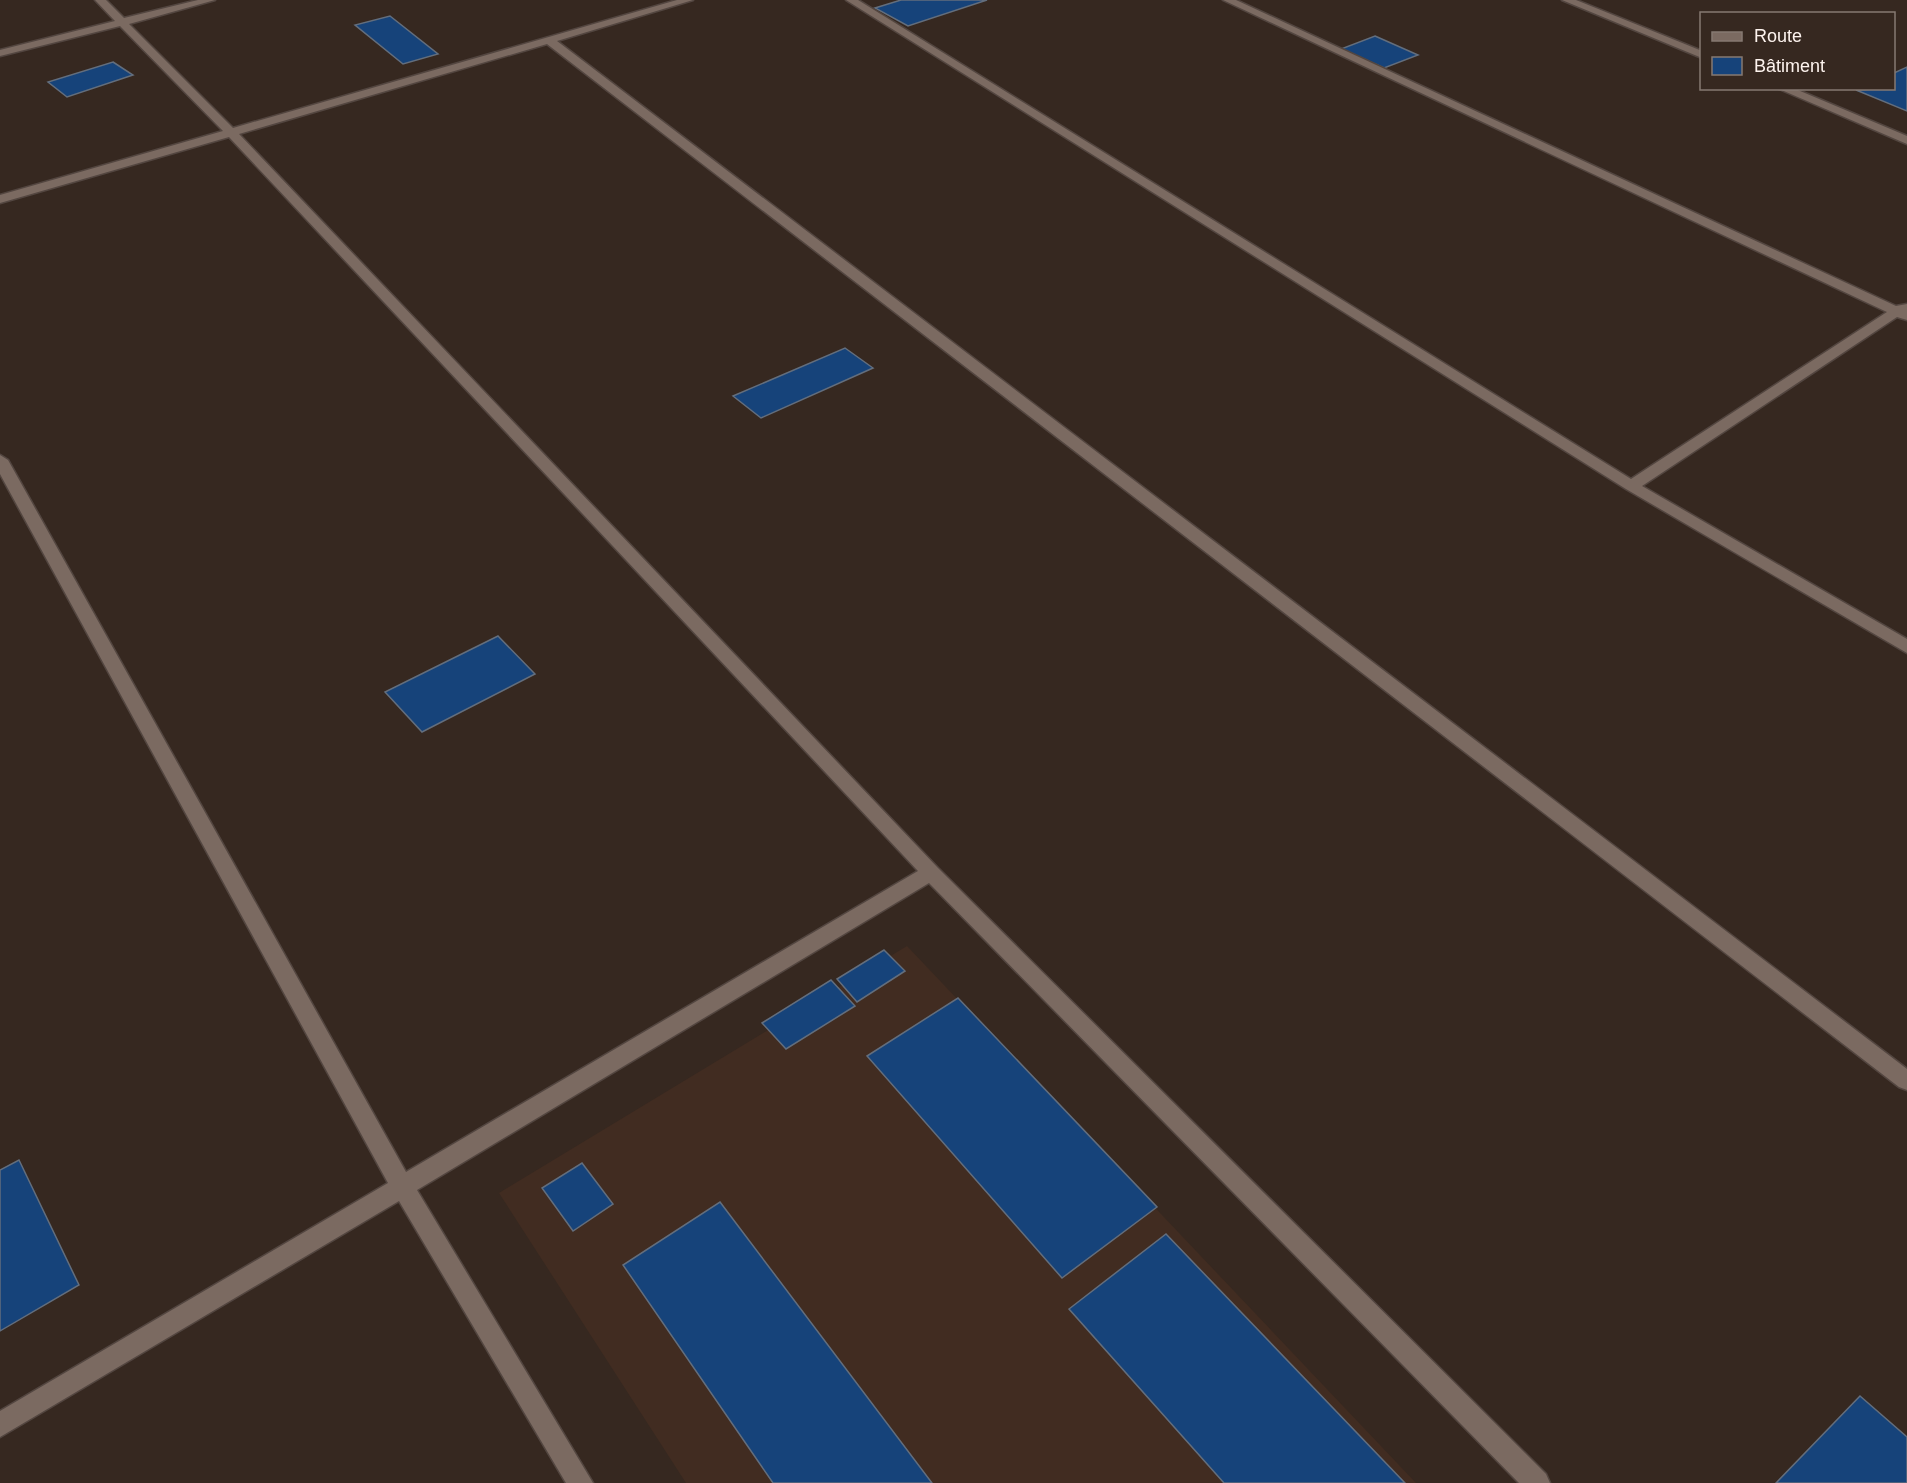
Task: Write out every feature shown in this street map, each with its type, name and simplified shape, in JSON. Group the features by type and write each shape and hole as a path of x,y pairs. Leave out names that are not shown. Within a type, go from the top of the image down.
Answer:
{"street":[{"path":"100,0 230,131 931,873 1537,1483"},
{"path":"0,53 210,0"},
{"path":"0,199 688,0"},
{"path":"851,0 1631,486 1907,647"},
{"path":"1228,0 1903,310"},
{"path":"1568,0 1700,55"},
{"path":"550,41 1907,1082"},
{"path":"1787,90 1907,140"},
{"path":"1631,486 1903,310"},
{"path":"0,460 402,1186 580,1483"},
{"path":"0,1425 931,873"}],"shaded area":[{"path":"907,946 1416,1483 686,1483 499,1193"}],"building":[{"path":"901,0 987,0 908,26 875,8"},
{"path":"390,16 438,54 403,64 355,25"},
{"path":"1375,36 1418,55 1384,68 1341,49"},
{"path":"113,62 133,75 67,97 48,82"},
{"path":"1907,67 1907,111 1856,90 1895,90 1895,73"},
{"path":"845,348 873,368 761,418 733,396"},
{"path":"498,636 535,674 422,732 385,692"},
{"path":"884,950 905,971 857,1002 837,979"},
{"path":"831,980 855,1006 786,1049 762,1023"},
{"path":"958,998 1157,1207 1062,1278 867,1056"},
{"path":"19,1160 79,1285 0,1331 0,1170"},
{"path":"582,1163 613,1204 573,1231 542,1188"},
{"path":"720,1202 932,1483 773,1483 623,1265"},
{"path":"1166,1234 1405,1483 1224,1483 1069,1309"},
{"path":"1860,1396 1907,1437 1907,1483 1776,1483"}]}
